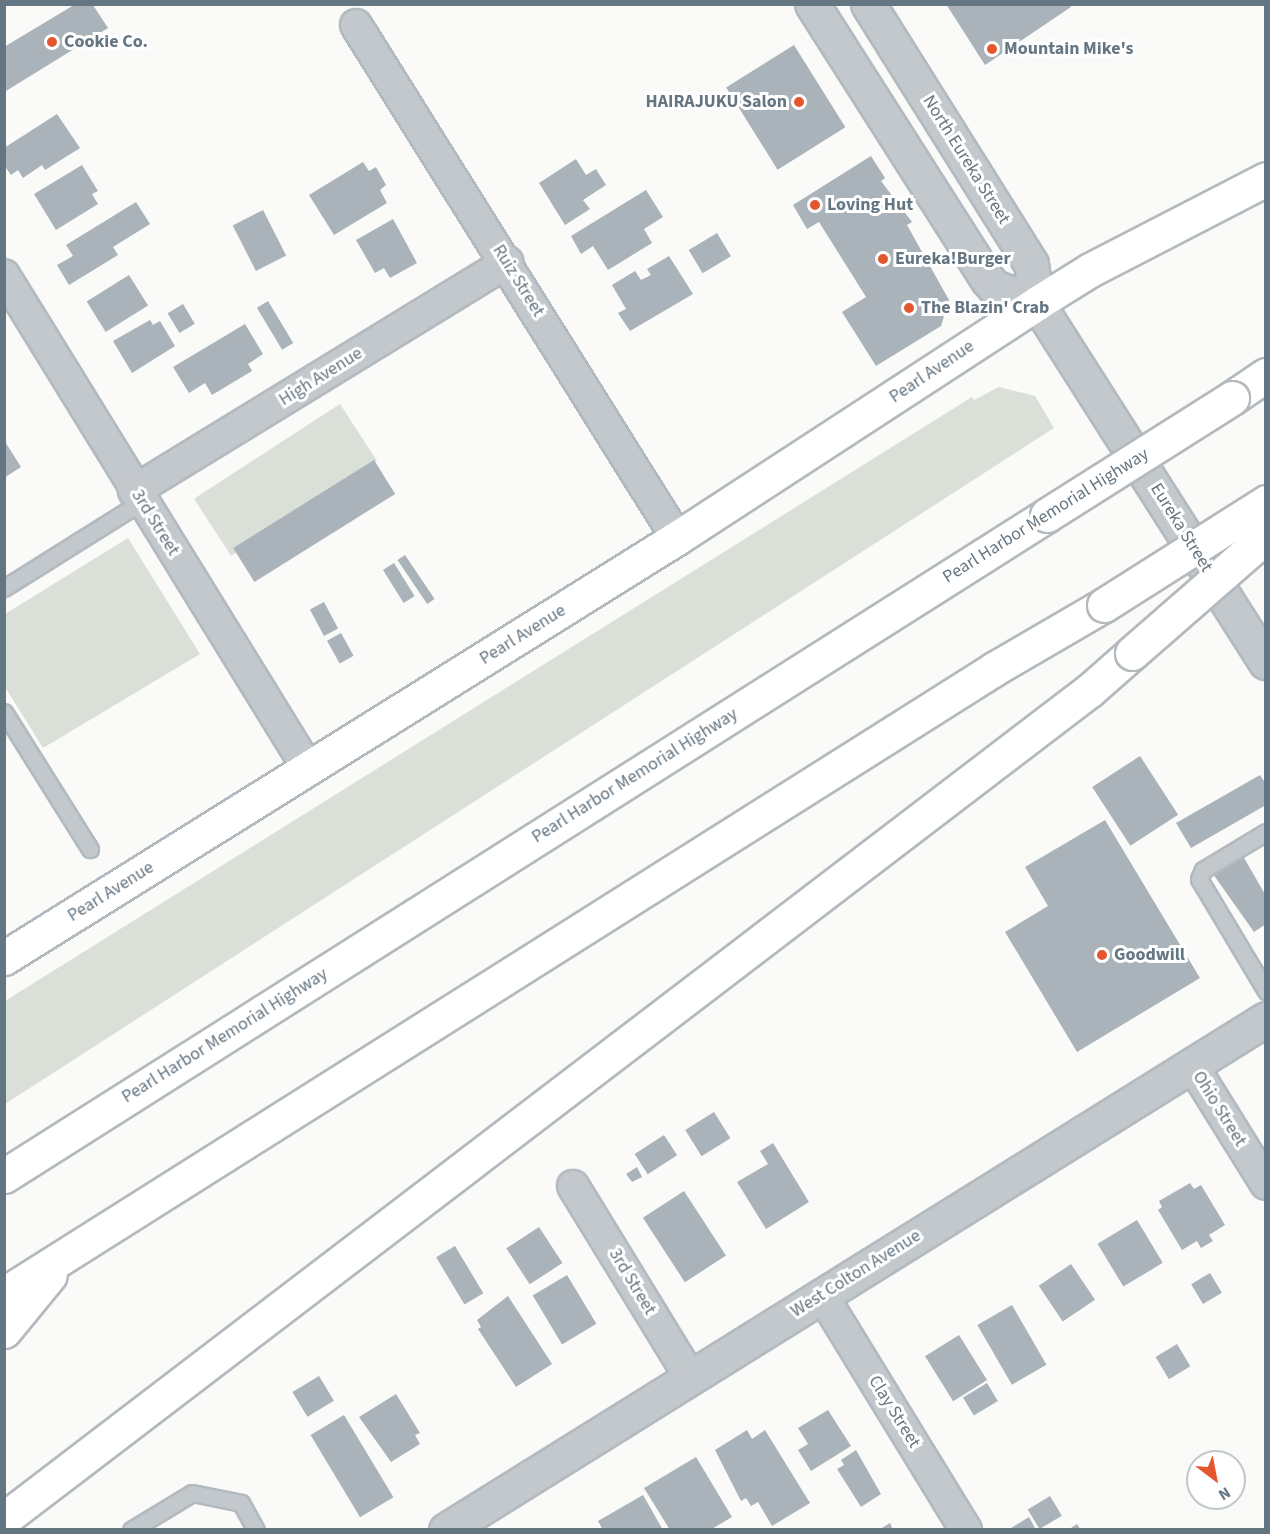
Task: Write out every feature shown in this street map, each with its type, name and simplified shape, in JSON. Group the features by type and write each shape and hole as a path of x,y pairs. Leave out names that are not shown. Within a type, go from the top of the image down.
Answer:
{"main road":[{"name":"Pearl Avenue","path":"4,958 309,770 677,538 1090,270 1266,179"},
{"name":"Pearl Harbor Memorial Highway","path":"4,1176 1266,375"},
{"path":"4,1294 994,669 1104,604 1266,502"},
{"path":"4,1519 1090,690 1266,536"},
{"path":"7,1330 62,1259"}],"street":[{"path":"812,4 988,280 994,286 1037,303"},
{"name":"North Eureka Street","path":"868,4 1031,264 1037,303"},
{"name":"Ruiz Street","path":"356,26 507,262 677,538"},
{"name":"High Avenue","path":"138,497 507,262"},
{"name":"3rd Street","path":"4,274 138,497 309,770"},
{"name":"Eureka Street","path":"1037,303 1266,662"},
{"name":"West Colton Avenue","path":"452,1528 690,1377 1266,1019"},
{"name":"Ohio Street","path":"1192,1065 1266,1184"},
{"name":"3rd Street","path":"573,1186 690,1377"},
{"name":"Clay Street","path":"822,1295 966,1530"}],"lane":[{"path":"4,588 138,497"},
{"path":"4,712 90,849"},
{"path":"1266,832 1203,870 1199,879 1266,991"},
{"path":"131,1530 192,1493 241,1503 256,1530"}],"shaded area":[{"path":"999,387 1035,396 1054,428 5,1104 5,1001 972,397 974,400"},
{"path":"340,404 377,461 231,556 194,499"},
{"path":"128,538 200,654 43,748 5,687 5,614"}],"building":[{"name":"Mountain Mike's","path":"946,4 1069,4 1071,7 985,65"},
{"path":"74,5 93,5 108,28 6,91 4,47"},
{"path":"794,45 845,127 778,170 726,87"},
{"path":"57,114 80,148 45,170 42,165 23,178 18,170 11,175 4,165 4,148"},
{"path":"871,156 885,178 881,181 912,222 907,225 949,300 941,326 876,366 842,312 866,297 819,222 807,229 793,205"},
{"path":"576,159 586,175 596,169 606,185 583,200 590,209 565,225 539,183"},
{"path":"363,162 369,171 376,167 386,185 380,190 387,203 334,235 309,195"},
{"path":"82,165 98,191 92,194 98,204 56,230 34,194"},
{"path":"646,190 663,217 644,229 652,243 608,270 593,246 581,254 571,236"},
{"path":"136,202 150,224 113,247 118,255 69,285 57,265 73,256 66,245"},
{"path":"263,210 286,255 256,271 233,225"},
{"path":"393,219 417,263 390,278 384,268 375,273 356,240"},
{"path":"717,233 731,256 703,273 689,250"},
{"path":"669,256 693,294 630,331 618,313 626,309 612,285 635,271 641,280 651,275 647,269"},
{"path":"129,275 148,306 106,332 87,301"},
{"path":"268,301 293,343 282,350 257,308"},
{"path":"183,304 195,324 179,333 168,313"},
{"path":"150,320 153,325 160,321 175,346 132,373 113,341"},
{"path":"245,324 263,354 248,364 252,371 212,395 205,383 189,393 173,367"},
{"path":"4,440 21,467 4,478"},
{"path":"374,460 395,494 254,582 233,548"},
{"path":"405,555 435,599 427,604 398,560"},
{"path":"394,563 415,596 404,603 383,570"},
{"path":"324,602 338,628 324,636 310,610"},
{"path":"341,633 354,656 340,663 327,641"},
{"path":"1140,756 1178,815 1130,846 1092,787"},
{"path":"1260,775 1266,784 1266,805 1191,848 1176,823"},
{"name":"Goodwill","path":"1105,820 1200,978 1077,1052 1005,932 1048,906 1025,867"},
{"path":"1243,856 1266,896 1266,924 1254,932 1213,874"},
{"path":"714,1112 730,1138 702,1156 685,1130"},
{"path":"664,1135 677,1155 648,1174 635,1154"},
{"path":"773,1143 809,1202 766,1229 737,1182 768,1164 760,1151"},
{"path":"637,1167 642,1177 632,1182 626,1174"},
{"path":"1190,1183 1194,1189 1201,1185 1225,1225 1209,1235 1213,1241 1201,1248 1197,1241 1182,1250 1158,1210 1162,1207 1159,1201"},
{"path":"684,1191 726,1256 685,1282 643,1218"},
{"path":"1137,1220 1163,1263 1123,1287 1098,1244"},
{"path":"539,1227 562,1263 530,1284 506,1248"},
{"path":"455,1246 483,1293 464,1304 436,1257"},
{"path":"1071,1264 1095,1300 1063,1321 1039,1286"},
{"path":"1210,1273 1222,1293 1203,1304 1191,1284"},
{"path":"567,1275 596,1324 562,1344 533,1296"},
{"path":"508,1296 552,1364 516,1387 478,1329 481,1327 477,1320"},
{"path":"1012,1305 1046,1365 1012,1385 977,1325"},
{"path":"959,1335 987,1380 953,1401 925,1356"},
{"path":"1177,1344 1190,1366 1169,1379 1156,1357"},
{"path":"319,1376 334,1401 307,1417 292,1392"},
{"path":"987,1383 998,1401 974,1415 963,1397"},
{"path":"396,1394 420,1433 415,1435 420,1444 391,1462 359,1417"},
{"path":"828,1410 851,1446 811,1471 798,1450 808,1444 798,1428"},
{"path":"344,1415 393,1497 360,1517 311,1435"},
{"path":"747,1430 752,1439 765,1430 810,1503 772,1526 758,1502 751,1506 746,1498 741,1501 715,1450"},
{"path":"856,1450 881,1494 861,1507 837,1469 844,1465 841,1460"},
{"path":"696,1457 732,1517 710,1530 670,1530 644,1488"},
{"path":"643,1495 663,1530 603,1530 598,1521"},
{"path":"1050,1496 1062,1516 1040,1529 1028,1509"},
{"path":"1029,1517 1036,1530 1012,1530 1011,1528"},
{"path":"890,1523 893,1530 879,1530"},
{"path":"1077,1524 1081,1530 1068,1530"}],"place":[{"name":"Cookie Co.","path":"52,42"},
{"name":"Mountain Mike's","path":"992,49"},
{"name":"HAIRAJUKU Salon","path":"799,102"},
{"name":"Loving Hut","path":"815,205"},
{"name":"Eureka!Burger","path":"883,259"},
{"name":"The Blazin' Crab","path":"909,308"},
{"name":"Goodwill","path":"1102,955"}]}
